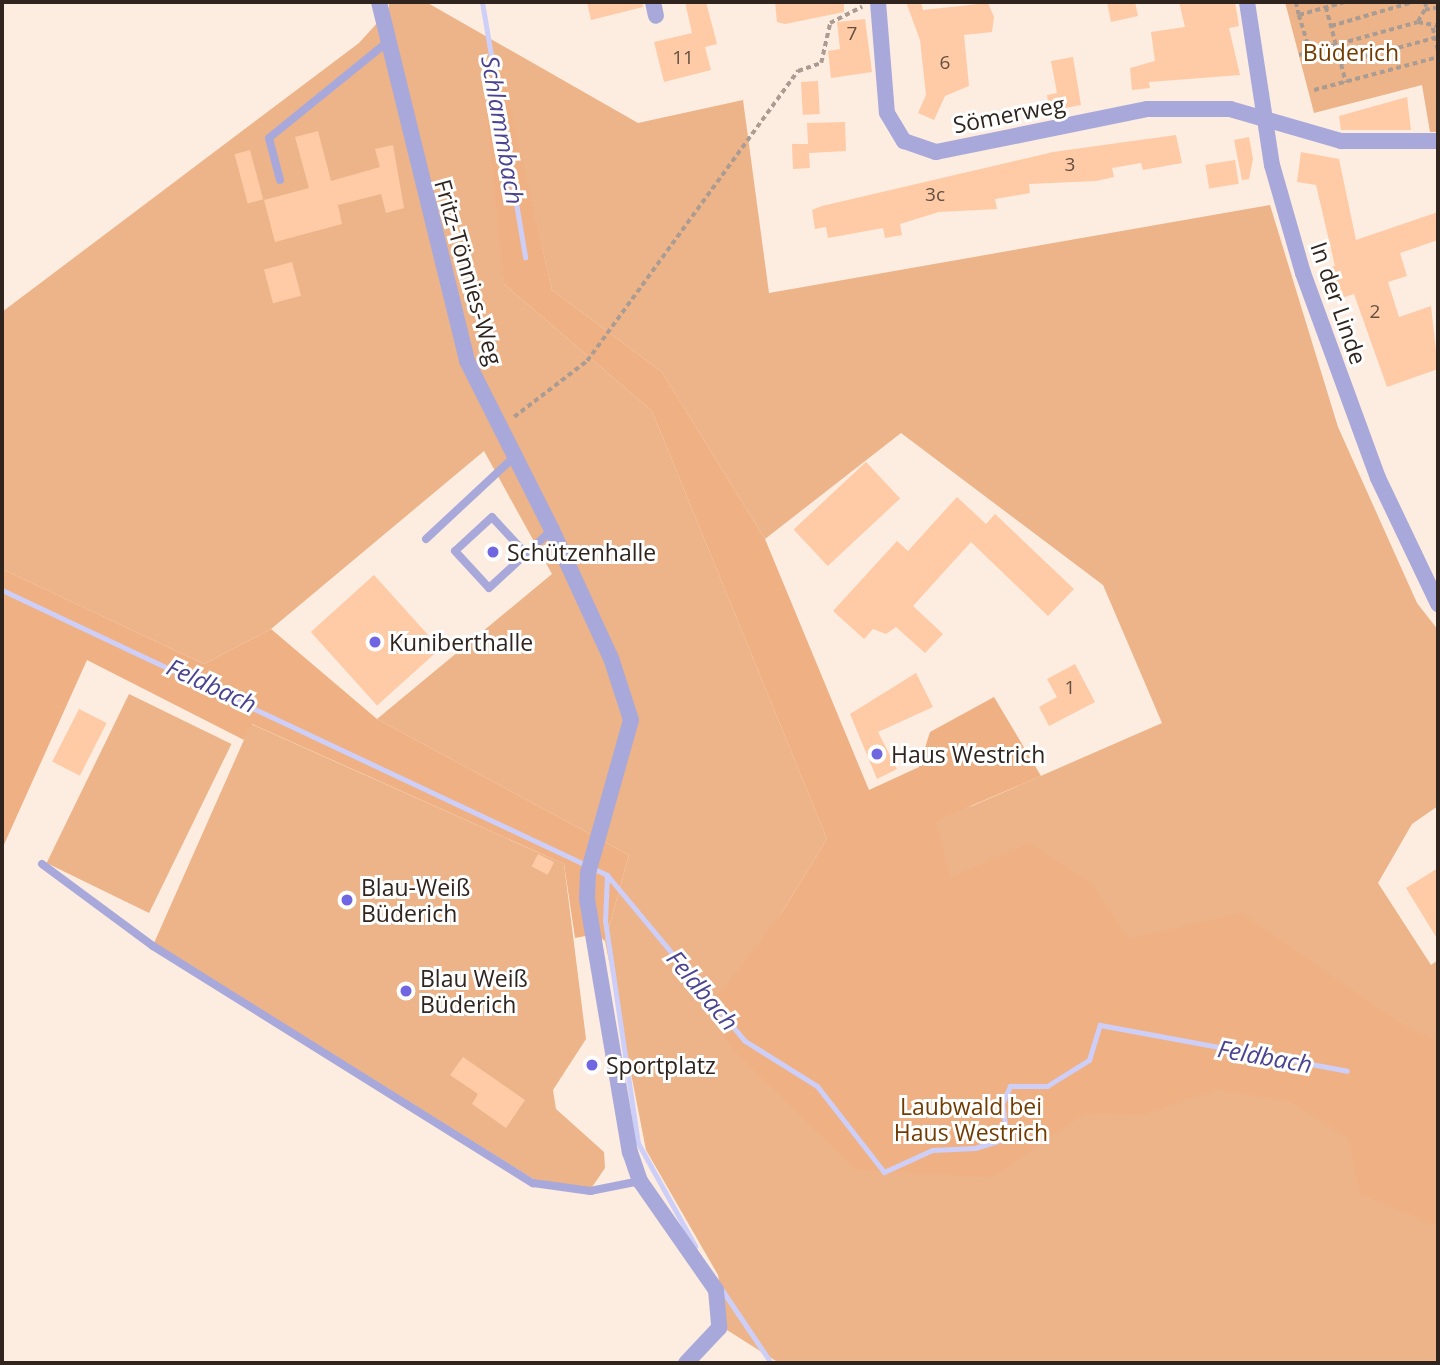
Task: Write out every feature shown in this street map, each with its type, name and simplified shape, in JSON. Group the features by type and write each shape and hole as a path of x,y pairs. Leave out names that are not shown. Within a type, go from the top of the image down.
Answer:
{"street":[{"name":"Fritz-Tönnies-Weg","path":"379,2 385,44 467,361 516,455 611,658 631,720 590,867 592,941 640,1181 716,1290 719,1328 686,1363"},
{"name":"In der Linde","path":"1247,2 1272,165 1303,272 1378,478 1438,604"},
{"name":"Sömerweg","path":"878,6 887,113 904,141 936,152 1148,109 1230,109 1266,117 1325,139 1438,141"}],"lane":[{"path":"279,180 269,138 385,44"},
{"path":"426,538 516,455"},
{"path":"526,554 492,517 454,551 489,588 526,554 552,530"},
{"path":"42,864 153,946 533,1183 590,1192 640,1181"}],"path":[{"path":"1296,2 1310,52"},
{"path":"1299,15 1345,2"},
{"path":"1331,26 1413,2"},
{"path":"1425,2 1427,9"},
{"path":"503,429 587,362 798,71 821,63 830,23 845,10 878,6"},
{"path":"1326,7 1346,82"},
{"path":"1427,9 1438,8"},
{"path":"1418,22 1427,9"},
{"path":"1299,55 1418,22 1433,28 1438,26"},
{"path":"1433,28 1438,50"},
{"path":"1341,63 1437,38"},
{"path":"1314,90 1438,58"}],"green space":[{"name":"Laubwald bei Haus Westrich","path":"389,2 426,2 638,123 743,100 769,293 1270,205 1338,427 1417,603 1438,630 1438,806 1412,824 1378,883 1431,965 1438,960 1438,1363 779,1363 727,1330 718,1275 646,1150 605,941 629,855 377,719 552,574 484,451 271,629 204,664 2,569 2,312 359,43 389,10","holes":["498,58 552,290 662,372 765,539 901,433 1103,585 1162,723 972,806 845,838 779,917 827,839 652,411 504,284"]},
{"name":"Büderich","path":"1285,2 1438,2 1438,132 1430,132 1422,85 1314,113"},
{"name":"Laubwald bei Haus Westrich","path":"499,57 552,290 662,372 765,539 869,790 919,767 930,732 994,697 1041,776 936,821 950,878 1029,843 1090,882 1128,939 1242,913 1392,1018 1438,1042 1438,1226 1360,1194 1348,1138 1291,1102 1217,1089 1142,1115 1084,1114 993,1177 856,1170 731,1048 708,1008 779,917 827,839 652,411 504,284 483,79"},
{"path":"2,569 204,664 271,629 377,719 629,855 605,941 596,934 575,938 564,864 252,724 244,740 87,660 2,849"},
{"path":"129,694 231,744 149,913 47,863"},
{"name":"Blau Weiß Büderich","path":"251,724 564,864 586,1039 553,1090 556,1109 604,1152 605,1168 590,1190 535,1180 154,943"}],"building":[{"path":"587,2 642,2 643,7 591,20"},
{"path":"685,2 706,2 717,44 705,47 711,70 664,82 654,42 692,33"},
{"path":"775,2 844,2 844,12 785,24 777,22"},
{"path":"906,2 921,2 923,10 988,3 994,17 992,32 964,35 969,86 945,96 934,120 918,113 926,95 920,40"},
{"path":"1107,2 1135,2 1138,16 1111,22"},
{"path":"1179,2 1235,2 1239,26 1229,28 1240,75 1149,82 1150,88 1132,90 1130,68 1155,61 1151,32 1185,27"},
{"path":"865,19 872,72 831,78 828,51 840,49 837,22"},
{"path":"1073,57 1081,105 1049,111 1047,95 1057,93 1051,61"},
{"path":"818,81 820,114 803,115 801,82"},
{"path":"1407,97 1411,130 1341,130 1339,116"},
{"path":"845,122 846,151 809,153 810,168 793,169 792,144 808,144 807,123"},
{"path":"318,131 331,181 380,167 375,149 393,145 404,208 386,213 381,194 338,205 342,224 275,242 264,200 309,188 295,137"},
{"path":"1176,135 1182,163 1143,170 1141,163 1112,168 1114,177 1096,181 1029,184 1030,193 995,199 997,209 939,212 900,224 902,235 885,238 883,228 828,238 826,227 815,229 812,210 822,206 1053,152"},
{"path":"1249,137 1253,159 1249,179 1242,180 1234,140"},
{"path":"250,150 263,199 248,203 235,154"},
{"path":"1301,152 1339,159 1356,240 1438,212 1438,240 1400,253 1407,276 1388,282 1399,317 1431,306 1438,369 1387,387 1354,294 1335,300 1325,269 1335,266 1316,185 1297,182"},
{"path":"1235,160 1239,184 1209,188 1205,165"},
{"path":"292,262 301,296 273,303 264,270"},
{"path":"866,462 900,499 828,566 794,530"},
{"path":"957,497 986,524 995,514 1074,589 1048,616 971,542 913,606 943,634 925,653 896,627 886,634 873,629 864,639 833,611 897,541 908,551"},
{"name":"Kuniberthalle","path":"374,575 440,649 377,705 311,632"},
{"path":"1075,664 1095,702 1049,726 1039,707 1057,697 1047,679"},
{"path":"916,673 933,707 878,732 897,769 877,779 850,714"},
{"path":"79,709 107,723 80,776 52,762"},
{"path":"538,854 554,862 548,875 532,866"},
{"path":"1438,868 1438,940 1406,888"},
{"path":"463,1057 525,1100 506,1128 472,1104 478,1094 450,1075"}],"waterway":[{"name":"Schlammbach","path":"482,2 525,257"},
{"name":"Feldbach","path":"2,590 607,875 745,1041 817,1086 884,1172 932,1150 975,1148 1007,1138 1002,1104 1010,1086 1047,1086 1089,1060 1100,1025 1347,1071"},
{"path":"607,875 605,920 638,1143 695,1246"},
{"path":"722,1290 771,1363"}],"place":[{"name":"Schützenhalle","path":"493,552"},
{"name":"Kuniberthalle","path":"375,642"},
{"name":"Haus Westrich","path":"877,754"},
{"name":"Blau-Weiß Büderich","path":"347,900"},
{"name":"Blau Weiß Büderich","path":"406,991"},
{"name":"Sportplatz","path":"592,1065"}]}
